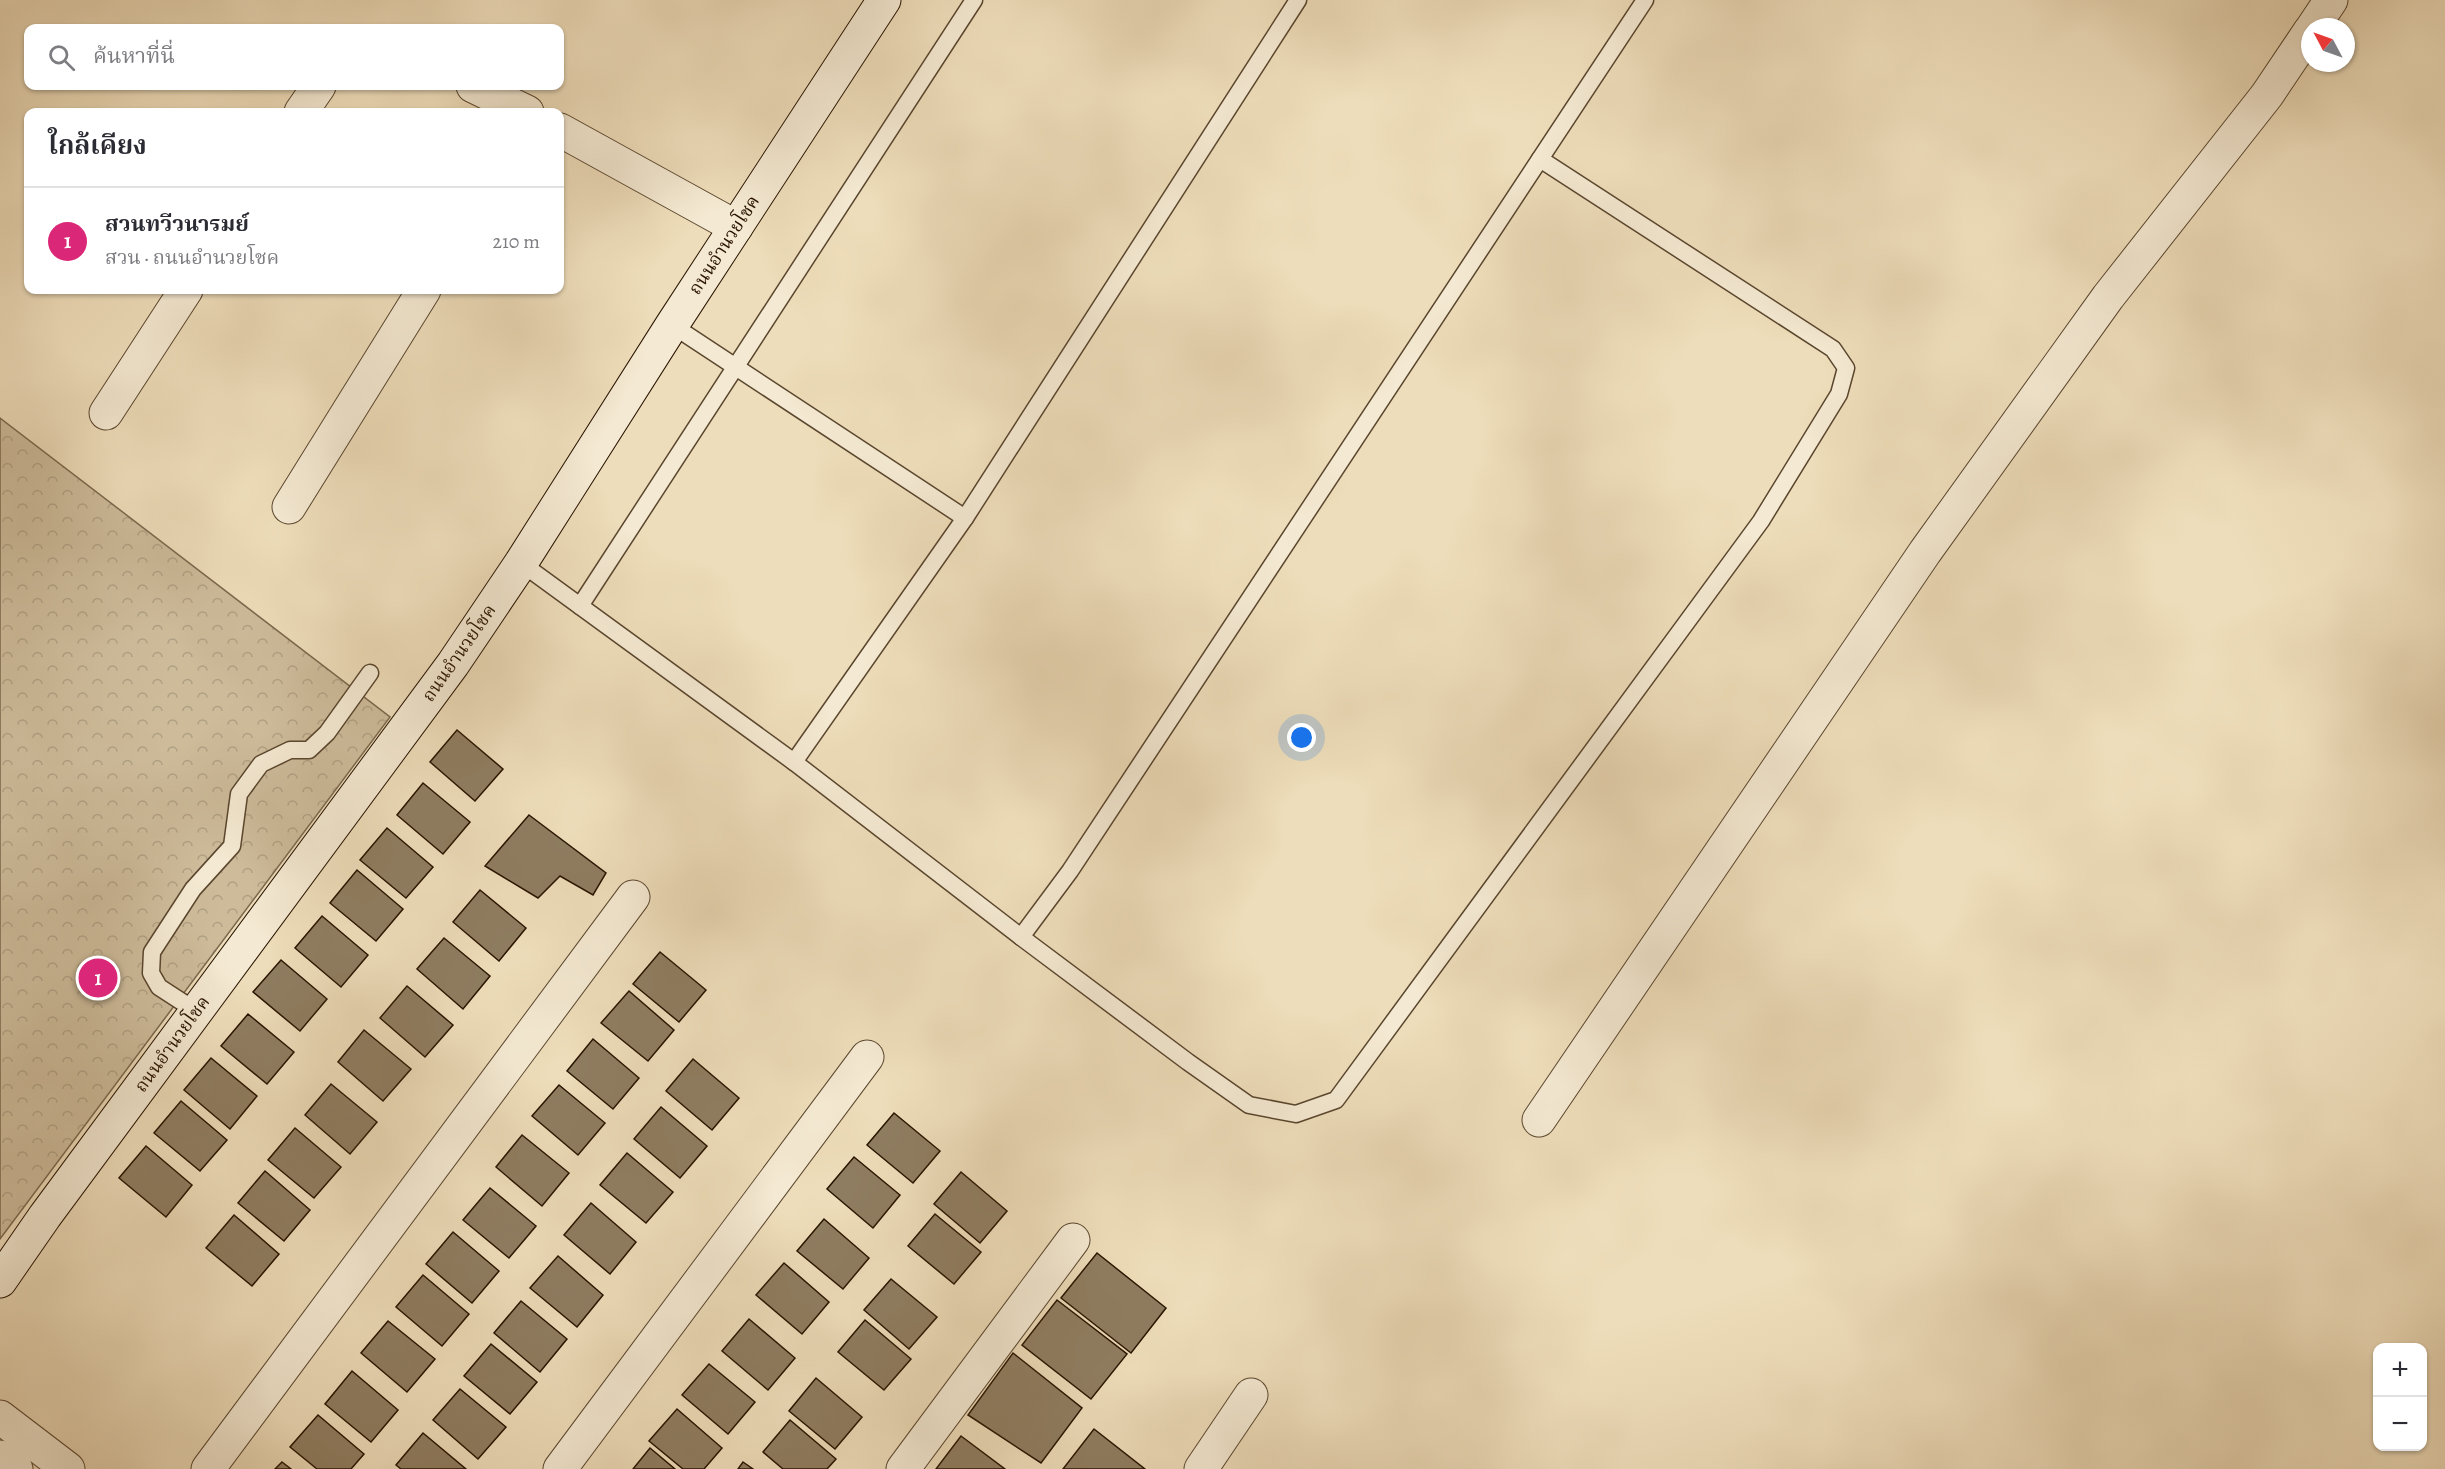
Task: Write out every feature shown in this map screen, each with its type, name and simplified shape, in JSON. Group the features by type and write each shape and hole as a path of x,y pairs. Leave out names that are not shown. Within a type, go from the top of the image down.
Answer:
{"street":[{"name":"ถนนอำนวยโชค","path":"0,1281 45,1216 453,664 521,563 672,325 884,0"},
{"path":"2319,18 2331,0"},
{"path":"1539,1120 1932,544 2108,297 2267,95 2301,44"},
{"path":"304,108 316,90"},
{"path":"481,90 519,108"},
{"path":"564,132 736,227"},
{"path":"106,412 183,294"},
{"path":"289,507 422,294"},
{"path":"208,1469 633,897"},
{"path":"560,1469 867,1057"},
{"path":"903,1469 1073,1240"},
{"path":"1201,1469 1251,1395"},
{"path":"0,1417 68,1469"},
{"path":"0,1457 16,1469"}],"lane":[{"path":"580,606 974,0"},
{"path":"794,762 965,518 1298,0"},
{"path":"1021,937 1070,871 1645,0"},
{"path":"521,563 794,762 1021,937 1249,1105 1296,1114 1336,1100 1761,521 1839,394 1846,368 1833,349 1540,159"},
{"path":"672,325 965,518"},
{"path":"196,1011 159,987 151,973 152,952 193,889 232,846 239,794 261,764 290,750 309,750 327,733 370,673"}],"green space":[{"path":"0,418 390,717 0,1239"}],"building":[{"path":"457,730 503,769 475,801 430,762"},
{"path":"423,783 470,822 443,854 397,815"},
{"path":"529,815 606,873 593,895 560,876 538,898 485,866"},
{"path":"387,828 433,867 406,898 360,860"},
{"path":"357,870 403,909 376,941 330,903"},
{"path":"480,890 526,928 499,961 453,922"},
{"path":"322,916 368,955 341,987 295,948"},
{"path":"444,938 490,976 463,1009 417,969"},
{"path":"660,952 706,990 679,1022 633,984"},
{"path":"281,960 327,999 300,1031 253,992"},
{"path":"407,986 453,1025 425,1057 380,1018"},
{"path":"629,991 674,1030 648,1061 601,1023"},
{"path":"248,1014 294,1052 267,1084 221,1046"},
{"path":"364,1030 411,1069 383,1101 338,1062"},
{"path":"593,1039 639,1078 613,1109 567,1071"},
{"path":"211,1058 257,1096 230,1129 184,1090"},
{"path":"693,1059 739,1098 712,1130 666,1091"},
{"path":"331,1084 377,1122 350,1154 305,1115"},
{"path":"559,1085 605,1123 578,1155 532,1116"},
{"path":"181,1101 227,1140 200,1171 154,1133"},
{"path":"661,1107 707,1146 680,1178 634,1139"},
{"path":"894,1113 940,1151 913,1183 867,1145"},
{"path":"295,1128 341,1167 314,1198 268,1160"},
{"path":"522,1135 569,1173 542,1206 496,1167"},
{"path":"146,1146 192,1185 166,1217 119,1178"},
{"path":"627,1153 673,1192 646,1223 600,1185"},
{"path":"854,1157 900,1195 873,1228 827,1189"},
{"path":"265,1171 310,1210 284,1241 238,1203"},
{"path":"961,1172 1007,1211 980,1243 934,1204"},
{"path":"490,1188 536,1226 509,1258 463,1220"},
{"path":"591,1203 636,1242 610,1274 564,1235"},
{"path":"935,1214 981,1252 954,1284 908,1246"},
{"path":"234,1215 279,1254 252,1286 206,1248"},
{"path":"824,1219 869,1258 843,1289 797,1251"},
{"path":"453,1232 499,1271 472,1303 426,1264"},
{"path":"1097,1253 1166,1308 1131,1353 1061,1298"},
{"path":"558,1256 603,1295 577,1327 530,1288"},
{"path":"784,1263 829,1302 802,1334 756,1295"},
{"path":"423,1275 469,1314 442,1346 396,1307"},
{"path":"891,1279 937,1317 909,1349 864,1310"},
{"path":"1057,1300 1127,1354 1091,1399 1022,1345"},
{"path":"521,1301 567,1339 540,1372 494,1333"},
{"path":"749,1319 795,1358 768,1390 722,1351"},
{"path":"865,1320 911,1359 884,1390 838,1352"},
{"path":"388,1321 435,1359 407,1392 361,1353"},
{"path":"491,1344 537,1382 510,1414 464,1376"},
{"path":"1013,1353 1082,1408 1041,1463 968,1415"},
{"path":"709,1364 755,1402 728,1434 682,1395"},
{"path":"352,1371 398,1410 371,1442 325,1404"},
{"path":"816,1378 862,1417 835,1449 789,1411"},
{"path":"460,1389 506,1427 478,1459 433,1420"},
{"path":"677,1409 722,1448 704,1469 683,1469 649,1441"},
{"path":"318,1415 364,1454 351,1469 317,1469 290,1447"},
{"path":"790,1420 836,1459 827,1469 783,1469 763,1452"},
{"path":"1094,1429 1145,1469 1063,1469"},
{"path":"423,1433 466,1469 401,1469 396,1465"},
{"path":"961,1436 1005,1469 936,1469"},
{"path":"650,1448 675,1469 633,1469"},
{"path":"282,1462 291,1469 275,1469"},
{"path":"743,1462 753,1469 738,1469"}],"place":[{"name":"สวนทวีวนารมย์","path":"98,978"}]}
